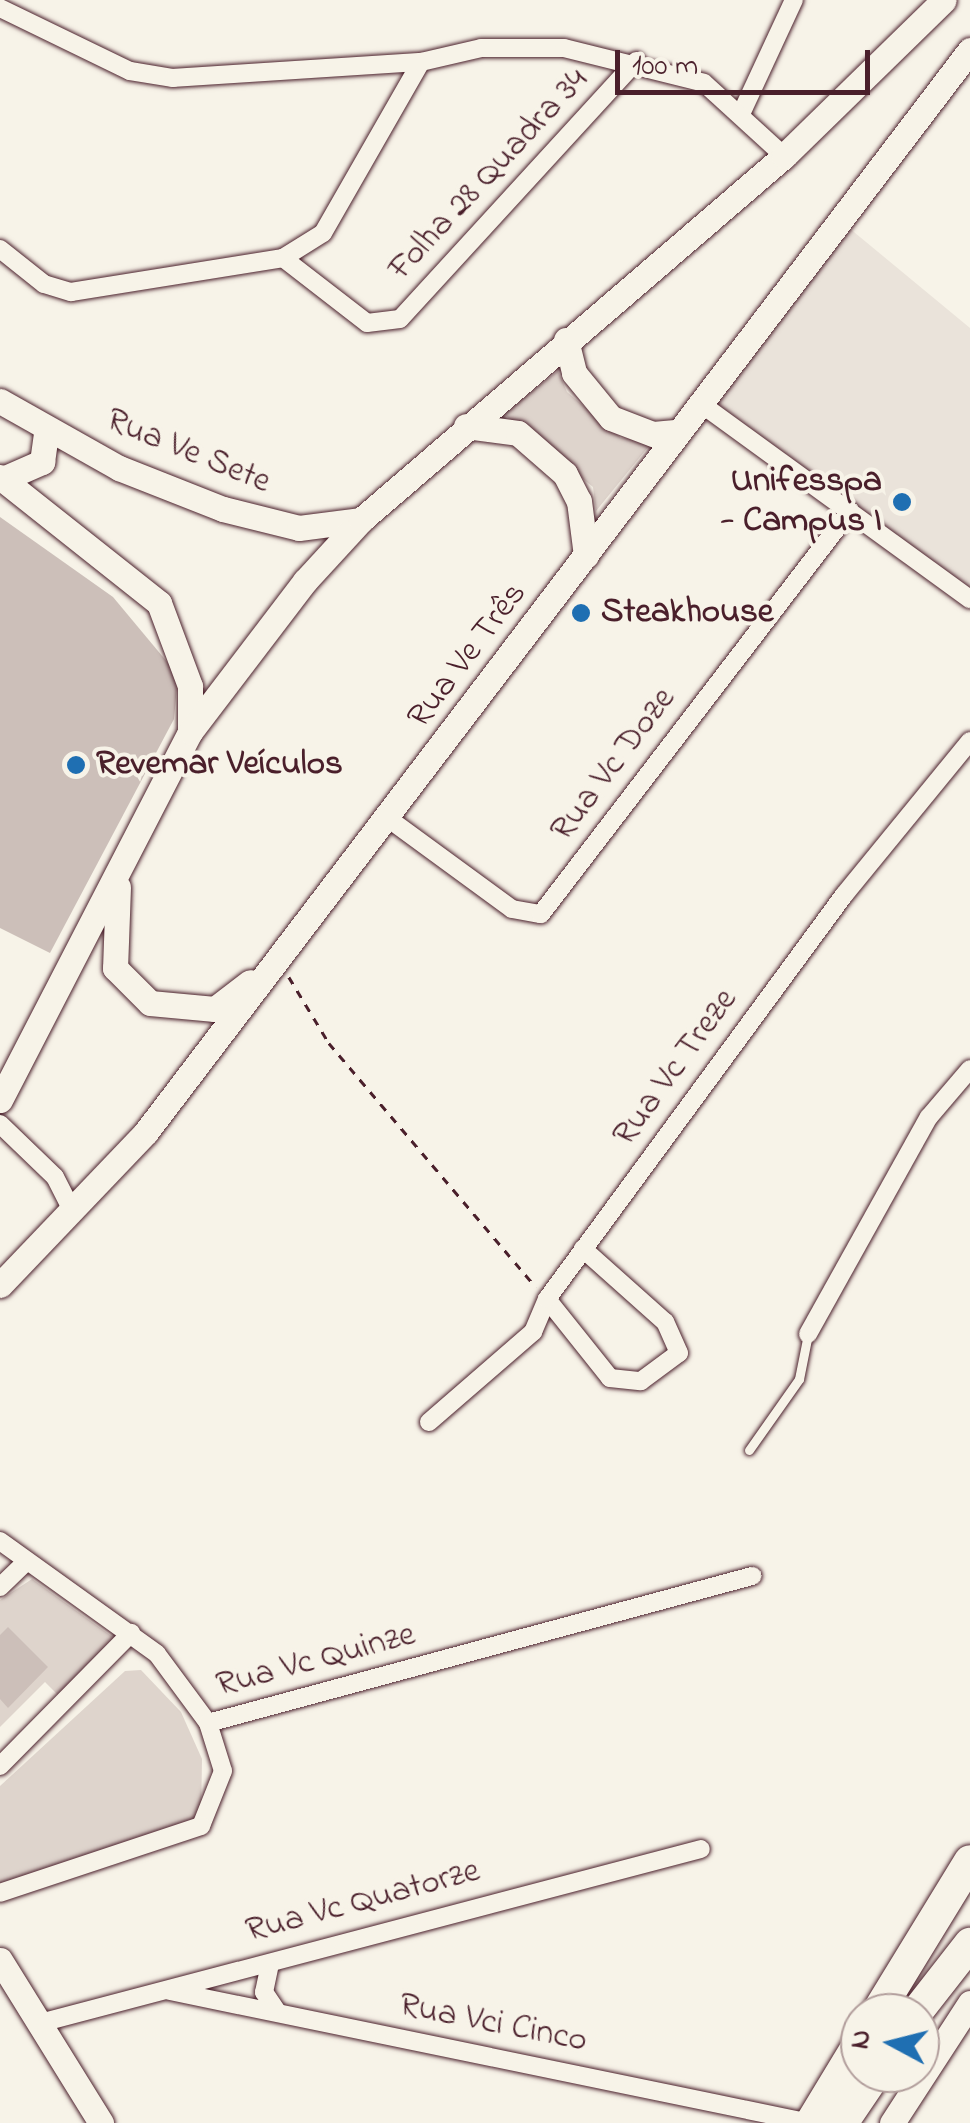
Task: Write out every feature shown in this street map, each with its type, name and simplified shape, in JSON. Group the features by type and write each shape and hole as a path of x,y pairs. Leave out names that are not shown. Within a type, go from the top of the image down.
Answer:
{"highway":[{"path":"890,1993 970,1860"},
{"path":"932,1993 970,1944"},
{"path":"811,2123 840,2075"},
{"path":"842,2123 862,2093"}],"main road":[{"path":"0,1100 190,732 361,520 784,156 944,0"},
{"name":"Rua Ve Três","path":"0,1285 146,1132 390,819 678,432 970,50"},
{"path":"566,340 574,374 611,418 678,432"},
{"name":"Rua Ve Sete","path":"0,401 119,468 259,521 299,528 361,520"},
{"path":"466,426 518,432 565,474 580,502 586,556"},
{"path":"1,478 42,462 47,428"},
{"path":"1,478 158,603 190,686 190,732"},
{"path":"122,862 110,943 124,984 150,1004 215,1009 278,960"},
{"path":"4,1971 44,2022 101,2123"},
{"path":"892,2123 970,2004"}],"street":[{"path":"741,114 794,0"},
{"path":"0,8 130,71 174,78 421,62 526,44 636,61 704,82 784,156"},
{"name":"Folha 28 Quadra 34","path":"283,258 367,322 384,326 490,228 636,61"},
{"path":"0,249 44,284 70,292 283,258 324,233 421,62"},
{"path":"700,403 970,599"},
{"name":"Rua Vc Doze","path":"390,819 512,909 541,914 850,511"},
{"name":"Rua Vc Treze","path":"429,1422 533,1332 547,1299 583,1250 970,741"},
{"path":"808,1334 929,1117 970,1069"},
{"path":"0,1124 55,1177 72,1211"},
{"path":"547,1299 610,1378 641,1381 678,1354 665,1322 583,1250"},
{"path":"0,1541 131,1633 208,1723"},
{"path":"0,1587 26,1562"},
{"name":"Rua Vc Quinze","path":"0,1894 201,1826 222,1790 208,1723 752,1576"},
{"path":"0,1766 131,1633"},
{"name":"Rua Vc Quatorze","path":"44,2022 701,1849"},
{"path":"270,1964 264,1992 278,2014"},
{"name":"Rua Vci Cinco","path":"163,1990 811,2123"}],"lane":[{"path":"749,1450 799,1378 808,1334"}],"path":[{"path":"278,960 329,1044 547,1299"}],"shaded area":[{"name":"Unifesspa - Campus I","path":"837,218 970,328 970,600 700,403"},
{"path":"558,371 567,392 621,438 653,441 596,511 593,487 504,414"},
{"path":"32,1579 114,1638 58,1695 45,1682 0,1727 0,1600"},
{"path":"141,1670 181,1712 202,1759 201,1818 0,1884 0,1786 125,1671"}],"building":[{"name":"Revemar Veículos","path":"0,517 113,597 178,675 174,719 50,953 0,928"},
{"path":"8,1627 48,1667 8,1708 0,1699 0,1635"}],"place":[{"name":"Unifesspa - Campus I","path":"902,502"},
{"name":"Steakhouse","path":"581,613"},
{"name":"Revemar Veículos","path":"76,765"}]}
